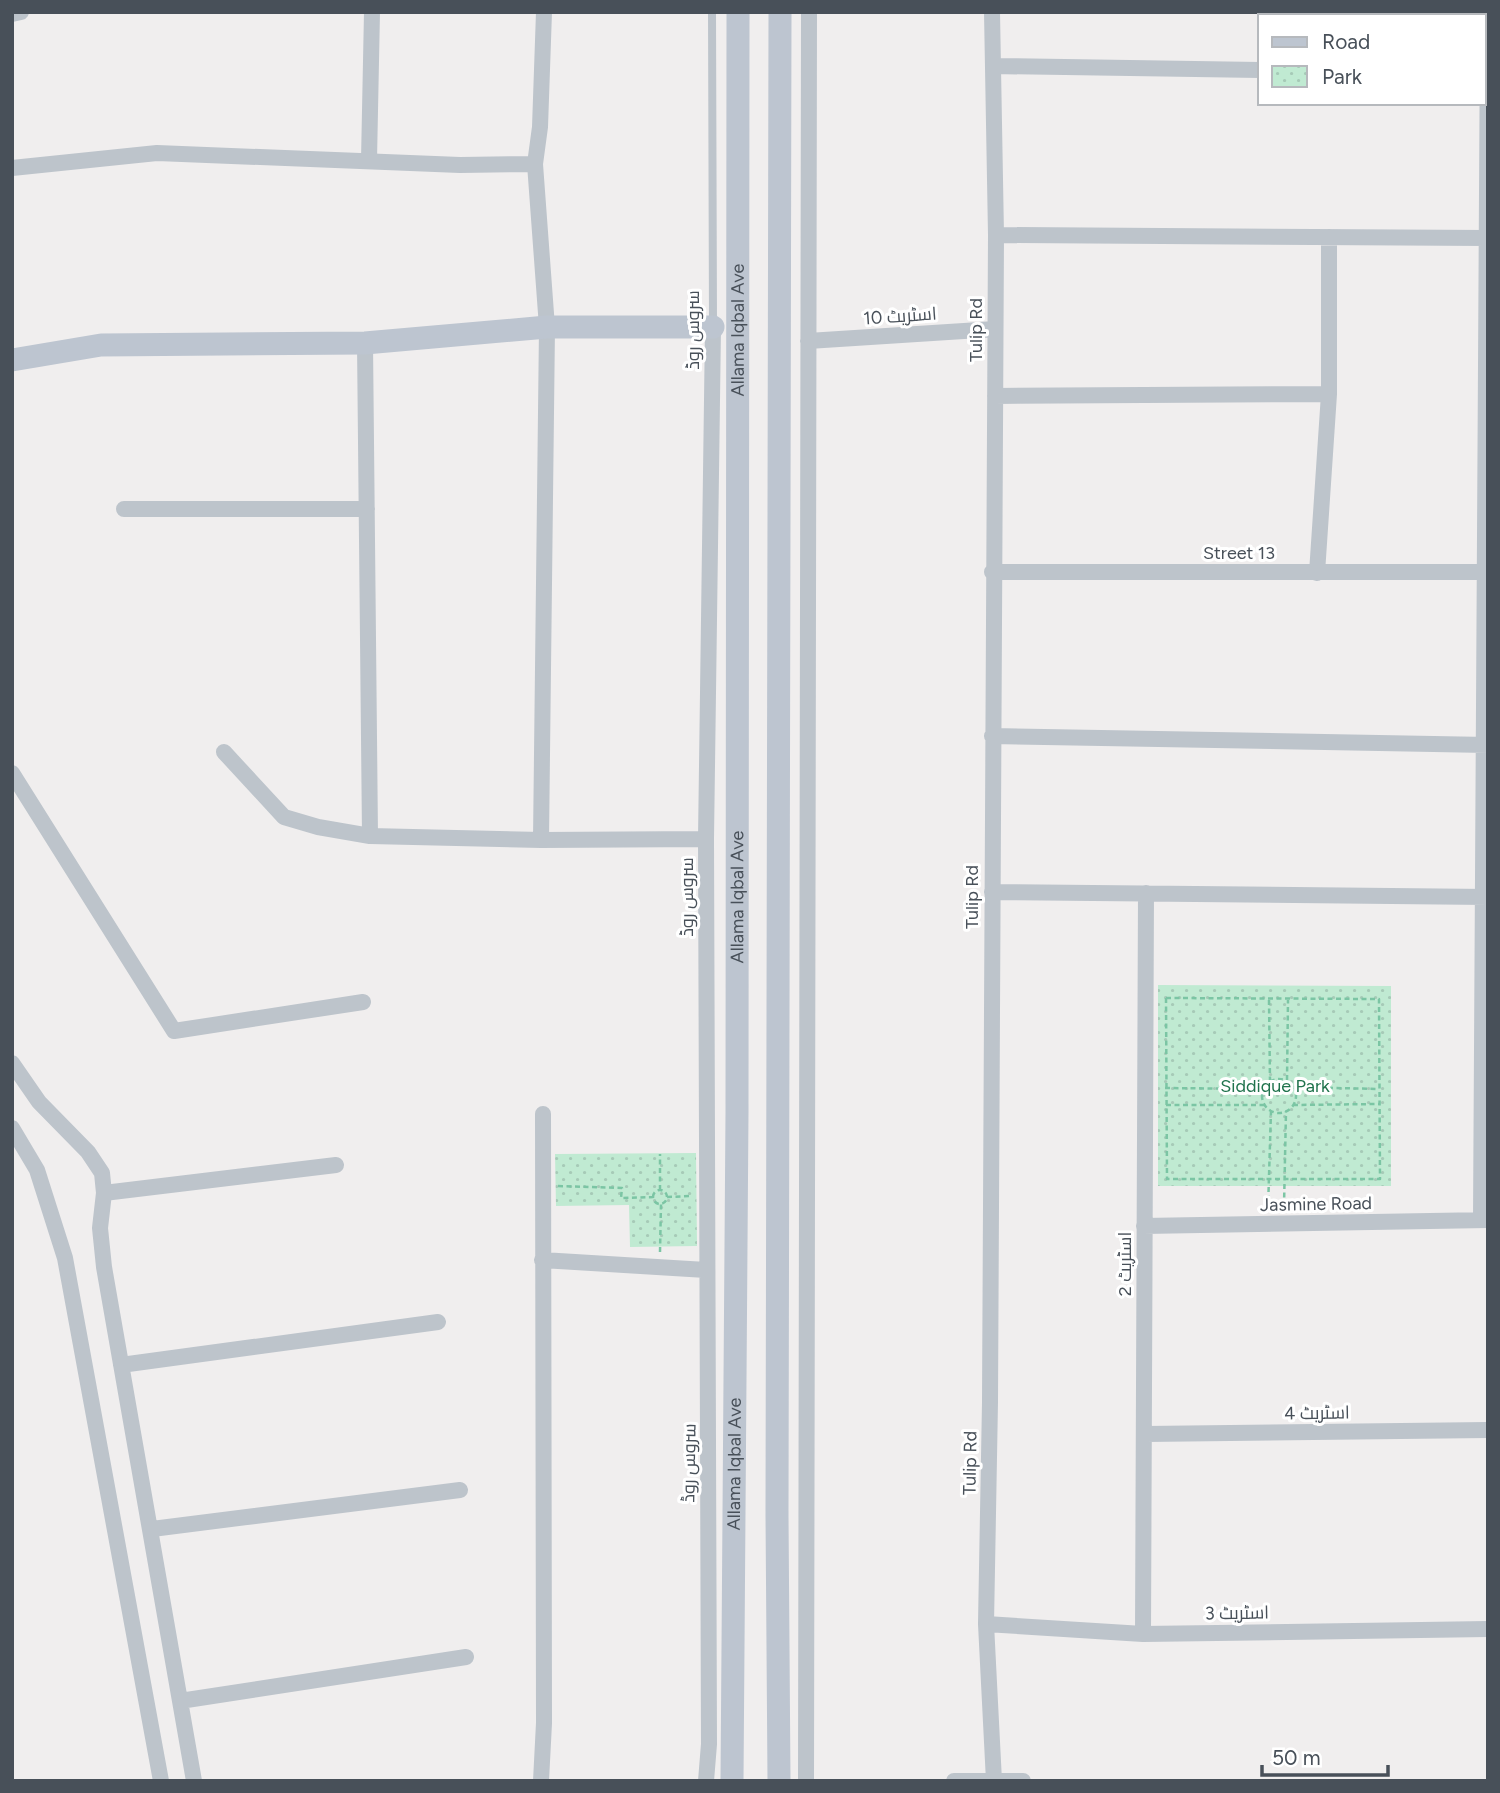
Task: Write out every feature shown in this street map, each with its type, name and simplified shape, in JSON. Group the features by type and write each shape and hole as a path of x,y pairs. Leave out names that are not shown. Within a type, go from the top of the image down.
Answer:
{"main road":[{"name":"Allama Iqbal Ave","path":"732,1781 737,1112 738,12"},
{"path":"779,1781 777,1501 780,12"},
{"path":"12,360 101,345 365,343 547,327 713,327"}],"street":[{"path":"12,14 21,12"},
{"path":"369,160 372,12"},
{"path":"541,840 547,327 535,164 540,127 544,12"},
{"path":"806,1781 809,12"},
{"name":"Tulip Rd","path":"992,12 996,235 992,572 990,1402 986,1624 994,1780"},
{"path":"1484,1220 1488,23"},
{"path":"993,66 1258,70"},
{"path":"12,168 157,153 460,165 535,164"},
{"path":"996,235 1487,238"},
{"path":"1317,572 1329,394 1329,237"},
{"name":"سروس روڈ","path":"706,1781 709,1744 709,1403 706,1270 706,839 713,327"},
{"name":"اسٹریٹ 10","path":"808,341 995,329"},
{"path":"365,343 370,836"},
{"path":"995,396 1329,394"},
{"path":"124,509 367,509"},
{"name":"Street 13","path":"992,572 1486,572"},
{"path":"992,736 1486,745"},
{"path":"224,752 284,817 318,827 370,836 541,840 706,839"},
{"path":"12,773 174,1031 363,1002"},
{"path":"992,892 1486,897"},
{"name":"اسٹریٹ 2","path":"1143,1634 1146,1434 1146,893"},
{"path":"12,1063 39,1102 88,1152 102,1173 104,1194 100,1228 121,1365 152,1529 194,1781"},
{"path":"541,1781 544,1723 543,1114"},
{"path":"12,1128 37,1170 65,1258 161,1781"},
{"path":"104,1194 336,1165"},
{"name":"Jasmine Road","path":"1144,1226 1484,1220"},
{"path":"542,1260 706,1270"},
{"path":"121,1365 438,1322"},
{"name":"اسٹریٹ 4","path":"1146,1434 1488,1430"},
{"path":"152,1529 460,1490"},
{"name":"اسٹریٹ 3","path":"986,1624 1143,1634 1488,1629"},
{"path":"180,1702 466,1657"},
{"path":"954,1781 1023,1781"}],"lane":[{"name":"سروس روڈ","path":"712,12 713,327"}],"path":[{"path":"1166,998 1379,999 1380,1179 1167,1179 1167,1088 1166,998"},
{"path":"1288,999 1287,1080 1294,1087 1379,1089"},
{"path":"1264,1105 1263,1089 1270,1081 1269,1000"},
{"path":"1270,1081 1287,1080"},
{"path":"1293,1105 1294,1087"},
{"path":"1146,1088 1263,1089"},
{"path":"1146,1105 1264,1105 1271,1111 1286,1111 1293,1105 1380,1104"},
{"path":"1271,1111 1269,1179 1275,1224"},
{"path":"1275,1224 1285,1180 1286,1111"},
{"path":"654,1197 660,1190 660,1154"},
{"path":"543,1186 622,1188 621,1198 654,1197 661,1203"},
{"path":"660,1190 667,1197"},
{"path":"660,1267 661,1203 667,1197 706,1196"}],"green space":[{"name":"Siddique Park","path":"1158,985 1391,986 1391,1186 1158,1186"},
{"path":"696,1153 697,1246 630,1247 629,1205 556,1206 555,1154"}]}
